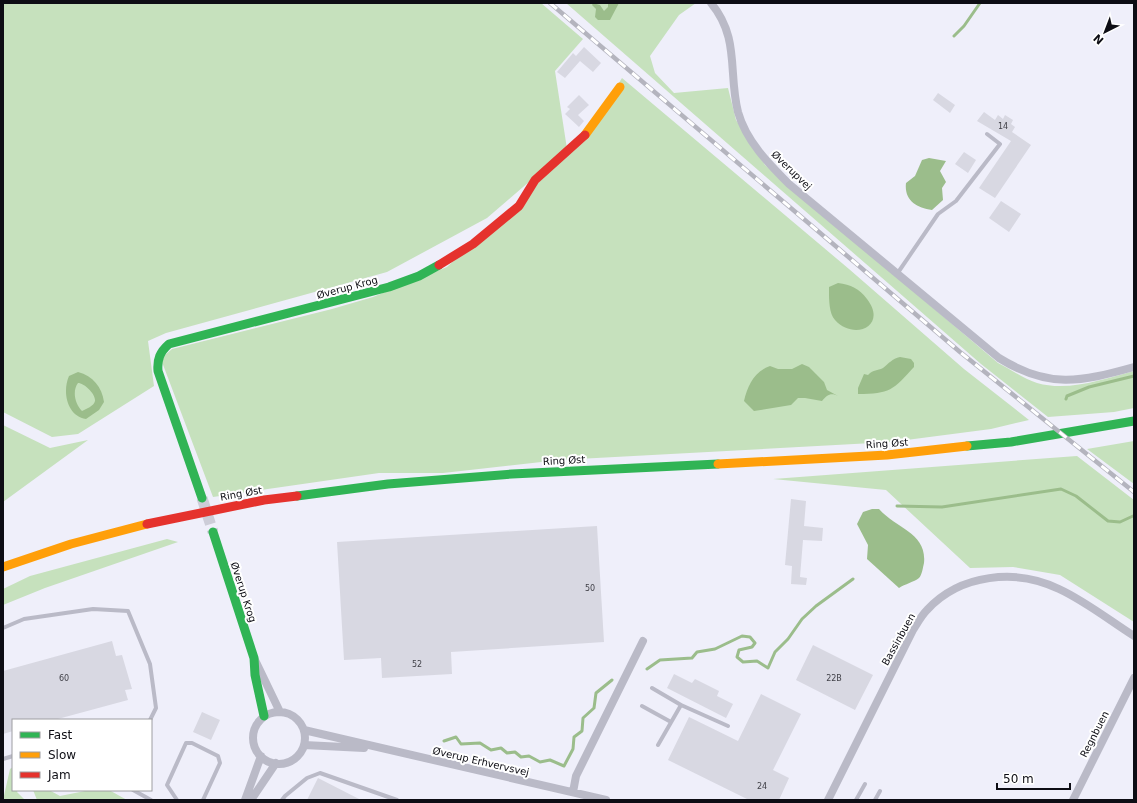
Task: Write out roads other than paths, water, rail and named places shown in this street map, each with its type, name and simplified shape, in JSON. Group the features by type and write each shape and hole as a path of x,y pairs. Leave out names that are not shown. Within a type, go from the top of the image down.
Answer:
{"main road":[{"name":"Øverup Krog","path":"202,498 158,371 157,360 160,352 169,344 389,287 419,276 445,262 473,244 519,206 535,180 579,142 594,125 620,87"},
{"name":"Ring Øst","path":"3,567 102,535 191,513 280,497 378,484 452,477 889,454 1005,443 1134,421"},
{"name":"Øverup Krog","path":"213,532 254,658 255,675 264,716"}],"street":[{"name":"Øverupvej","path":"711,3 725,23 730,38 739,113 746,131 768,163 789,184 999,358 1017,369 1034,376 1055,380 1076,380 1104,376 1134,367"},
{"name":"Bassinbuen","path":"828,800 913,630 927,610 949,592 971,582 998,576 1032,579 1059,589 1134,636"},
{"path":"573,792 576,776 643,641"},
{"name":"Øverup Krog","path":"254,658 280,712"},
{"name":"Regnbuen","path":"1073,800 1134,678"},
{"path":"280,712 295,717 304,730 304,745 297,757 283,763 276,763 268,761 261,756 253,740 254,731 264,716 280,712"},
{"name":"Øverup Erhvervsvej","path":"304,730 606,800"},
{"name":"Øverup Erhvervsvej","path":"304,745 385,750"},
{"path":"245,800 261,756"},
{"path":"251,800 276,763"}],"lane":[{"path":"897,274 938,214 956,201 1000,144 987,134"},
{"path":"3,628 24,618 93,609 128,611 150,664 156,708 150,719"},
{"path":"652,688 681,705 728,726"},
{"path":"658,745 681,705"},
{"path":"642,706 671,722"},
{"path":"177,800 167,785 186,742 192,743 218,756 220,763 203,800"},
{"path":"282,800 307,778 320,774 397,800"},
{"path":"856,800 865,784"},
{"path":"136,791 151,800"},
{"path":"875,800 880,791"}],"waterway":[{"path":"954,36 964,26 980,3"},
{"path":"1066,399 1067,396 1089,387 1134,376"},
{"path":"897,506 942,507 1061,489 1076,496 1108,521 1120,522 1133,516"},
{"path":"647,669 660,660 692,658 697,652 715,649 742,636 750,637 755,643 752,647 739,650 737,657 743,662 757,661 768,668 775,652 788,639 802,619 816,606 853,579"},
{"path":"444,741 456,737 461,744 480,743 491,750 501,748 507,753 515,752 521,757 529,756 540,762 550,760 564,766 573,749 574,737 582,731 583,718 594,708 596,693 612,680"}],"tunnel":[{"path":"202,498 213,532"}],"railway":[{"path":"550,3 960,352 1134,492"}]}
